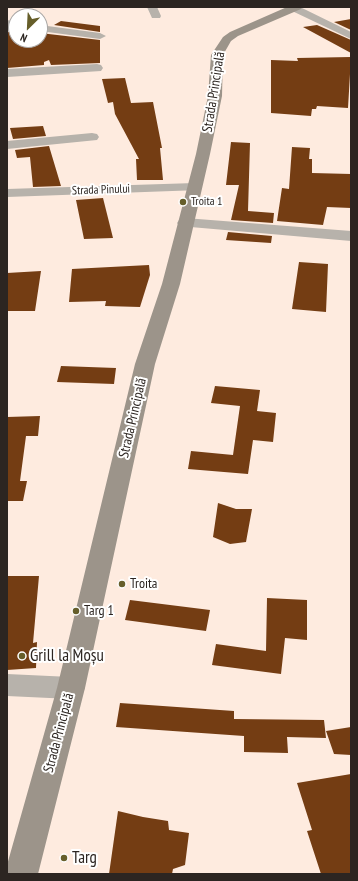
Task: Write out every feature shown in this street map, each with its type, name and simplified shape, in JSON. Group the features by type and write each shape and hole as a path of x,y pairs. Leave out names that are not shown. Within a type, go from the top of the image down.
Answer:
{"main road":[{"name":"Strada Principală","path":"21,874 71,688 146,364 171,284 185,223 204,154 215,96 216,63 220,48 227,39 245,28 295,8"}],"street":[{"path":"295,8 351,36"},
{"path":"48,29 100,36"},
{"path":"7,73 97,68"},
{"path":"7,145 92,137"},
{"name":"Strada Pinului","path":"7,193 195,187"},
{"path":"185,223 351,236"},
{"path":"7,685 71,688"}],"building":[{"path":"351,19 351,30 334,22"},
{"path":"61,21 100,26 100,32 54,25"},
{"path":"317,25 351,40 351,53 303,27"},
{"path":"7,32 8,48 48,48 48,34 100,40 100,63 51,65 49,60 44,62 44,65 7,68"},
{"path":"351,57 348,108 317,106 316,109 312,109 311,116 271,113 271,60 298,61 297,58"},
{"path":"125,78 131,103 153,102 162,148 160,148 163,180 137,180 136,159 139,159 115,114 113,102 108,103 102,79"},
{"path":"43,126 46,136 13,139 10,128"},
{"path":"231,142 250,143 248,211 274,213 273,223 231,220 239,185 226,185"},
{"path":"49,146 61,186 33,187 30,157 17,158 15,150"},
{"path":"292,147 310,148 309,159 312,159 312,173 351,174 351,208 327,207 323,225 277,221 282,188 289,189"},
{"path":"103,198 113,238 84,239 76,200"},
{"path":"228,232 272,236 271,243 226,240"},
{"path":"299,262 328,264 326,312 292,309"},
{"path":"149,265 150,275 140,307 105,306 106,301 69,302 72,269"},
{"path":"41,271 35,311 7,311 7,273"},
{"path":"61,366 116,368 114,384 57,382"},
{"path":"215,386 260,390 257,411 276,413 273,442 253,440 248,474 188,469 191,451 233,455 240,406 211,403"},
{"path":"40,416 38,436 26,436 20,481 27,481 23,501 7,501 7,417"},
{"path":"218,503 236,509 252,509 246,542 230,544 213,537"},
{"path":"7,576 39,576 33,643 37,642 36,668 7,670"},
{"path":"267,598 307,600 307,640 285,638 281,674 212,665 216,644 266,651"},
{"path":"130,600 210,610 206,631 125,620"},
{"path":"120,703 234,711 234,719 324,720 326,738 287,737 288,753 244,752 244,736 116,727"},
{"path":"351,727 351,755 334,754 326,731"},
{"path":"351,774 351,874 321,874 307,831 312,830 297,783"},
{"path":"118,811 168,821 169,830 189,833 185,865 173,869 172,874 109,874"}],"place":[{"name":"Troita 1","path":"183,202"},
{"name":"Troita","path":"122,584"},
{"name":"Targ 1","path":"76,611"},
{"name":"Grill la Moșu","path":"22,656"},
{"name":"Targ","path":"64,858"}]}
